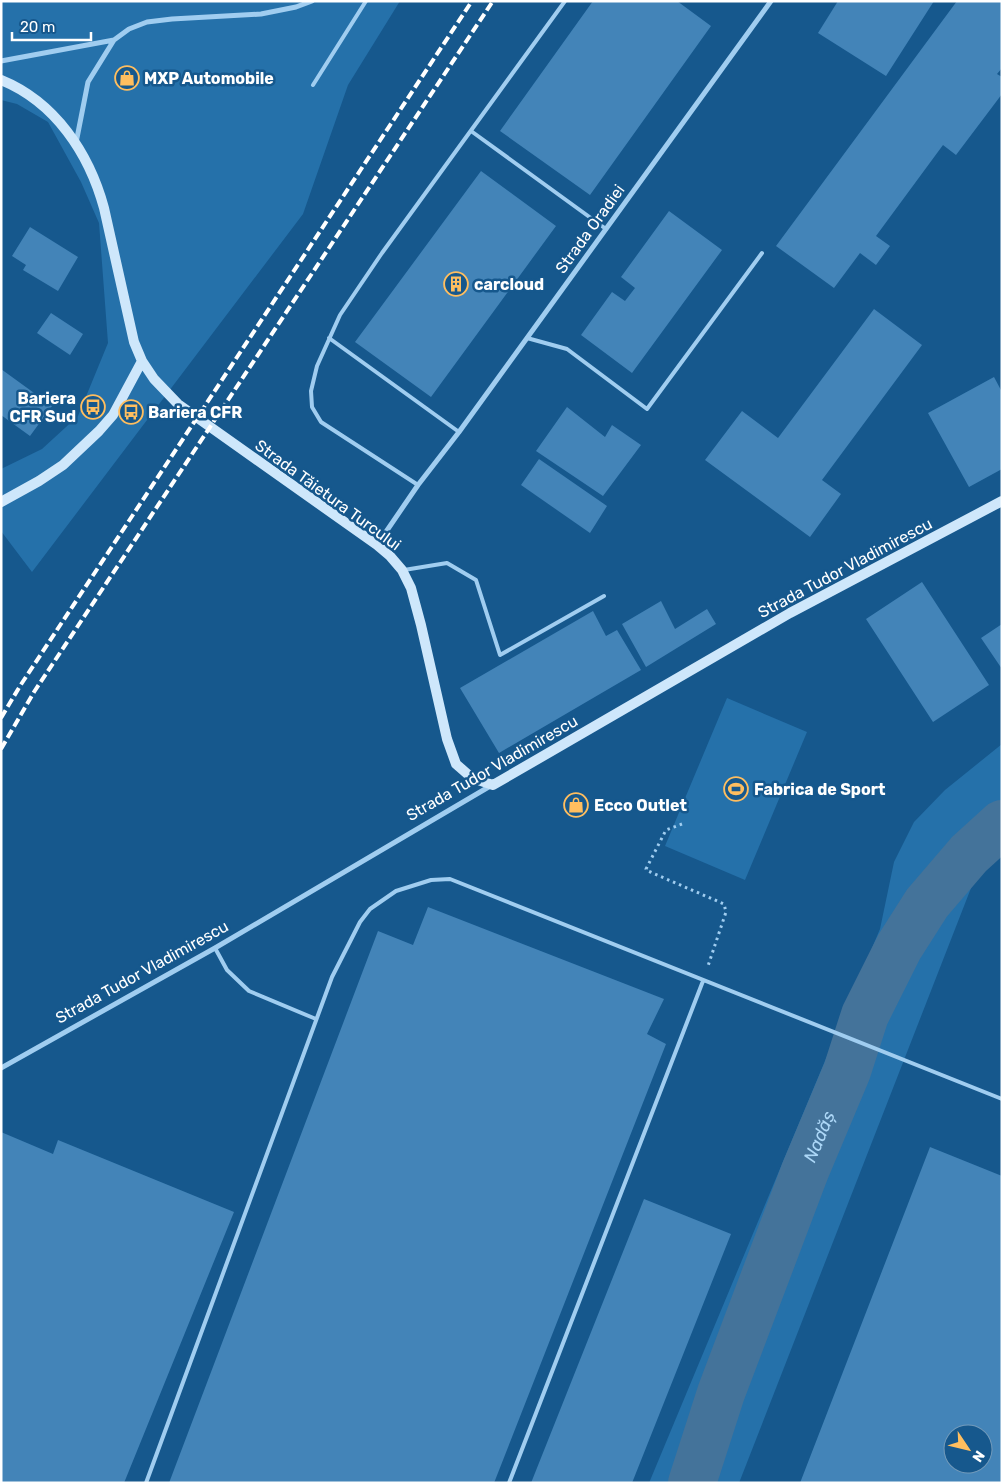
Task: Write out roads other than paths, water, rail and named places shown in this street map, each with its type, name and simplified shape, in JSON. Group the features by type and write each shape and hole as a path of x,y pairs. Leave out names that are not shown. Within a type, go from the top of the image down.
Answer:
{"main road":[{"name":"Strada Tăietura Turcului","path":"1,80 29,94 47,108 62,124 76,144 98,186 134,342 142,361 154,380 178,404 377,545 402,570 411,588 419,615 447,739 456,764 472,778 492,785"},
{"path":"1,502 63,465 99,430 113,415 142,361"},
{"name":"Strada Tudor Vladimirescu","path":"492,785 790,613 1002,501"}],"street":[{"path":"76,144 88,82 114,40 129,29 148,22 172,19 261,14 312,1"},
{"name":"Strada Oradiei","path":"377,545 771,1"},
{"path":"1,62 114,40"},
{"name":"Strada Tudor Vladimirescu","path":"1,1068 215,948 492,785"}],"lane":[{"path":"313,85 366,1"},
{"path":"418,486 321,422 312,407 311,391 318,366 340,315 382,253 565,1"},
{"path":"471,131 606,229"},
{"path":"527,338 567,349 647,409 762,253"},
{"path":"329,338 459,432"},
{"path":"402,570 447,563 476,580 500,655 604,596"},
{"path":"146,1483 332,977 360,922 370,909 396,891 431,880 450,879 1002,1099"},
{"path":"215,948 227,970 249,991 316,1019"},
{"path":"509,1483 703,981"}],"waterway":[{"name":"Nadăș","path":"692,1483 721,1393 805,1171 847,1071 865,1015 899,947 927,903 969,854 1002,824"}],"railway":[{"path":"1,718 20,686 472,1"},
{"path":"1,749 34,692 493,1"}],"place":[{"name":"MXP Automobile","path":"127,78"},
{"name":"carcloud","path":"456,284"},
{"name":"Bariera CFR Sud","path":"93,407"},
{"name":"Bariera CFR","path":"131,412"},
{"name":"Fabrica de Sport","path":"736,789"},
{"name":"Ecco Outlet","path":"576,805"}]}
